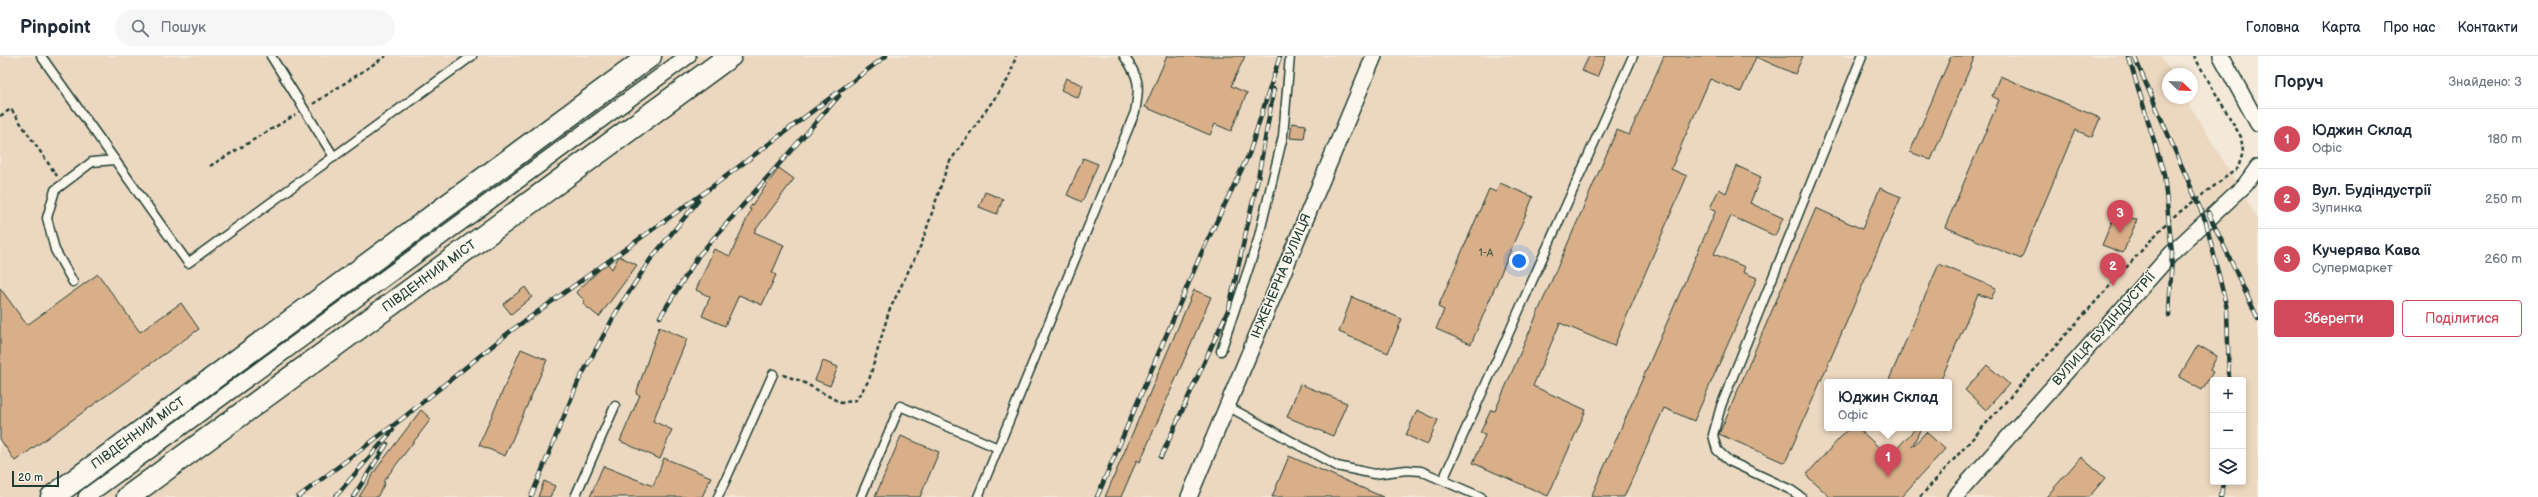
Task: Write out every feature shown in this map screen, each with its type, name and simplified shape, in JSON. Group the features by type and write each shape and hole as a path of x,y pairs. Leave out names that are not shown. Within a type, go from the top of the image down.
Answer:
{"highway":[{"name":"ПІВДЕННИЙ МІСТ","path":"52,497 650,56"},
{"name":"ПІВДЕННИЙ МІСТ","path":"128,497 730,56"}],"street":[{"path":"86,497 688,56"},
{"name":"ІНЖЕНЕРНА ВУЛИЦЯ","path":"1189,497 1374,56"},
{"path":"2221,56 2258,124"},
{"name":"ВУЛИЦЯ БУДІНДУСТРІЇ","path":"1955,497 2172,253 2245,185 2258,167"}],"lane":[{"path":"41,56 188,264 472,56"},
{"path":"271,56 334,157"},
{"path":"978,497 1135,112 1140,88 1134,70 1124,56"},
{"path":"1221,350 1258,240 1283,136 1290,56"},
{"path":"1443,480 1633,56"},
{"path":"1801,497 1791,490 1729,461 1717,450 1714,435 1721,406 1862,56"},
{"path":"73,282 55,250 47,218 55,190 92,162 115,160"},
{"path":"718,497 773,374"},
{"path":"575,497 615,406"},
{"path":"861,497 900,406 998,448"},
{"path":"1227,406 1337,466 1374,474 1407,470 1421,471 1481,497"}],"path":[{"path":"773,374 801,381 841,403 856,400 870,380 890,311 922,243 948,164 1009,78 1016,56"},
{"path":"1920,497 2170,220 2238,168 2243,152 2241,137 2194,56"},
{"path":"0,116 11,109 63,184"}],"shaded area":[{"path":"0,56 2161,56 2168,68 2162,68 2162,104 2190,104 2258,219 2258,497 0,497"}],"building":[{"path":"1167,56 1245,56 1231,86 1247,93 1231,131 1215,124 1210,135 1145,107"},
{"path":"1589,56 1606,56 1597,77 1582,71"},
{"path":"1664,56 1803,56 1795,74 1756,57 1741,92 1710,79 1671,169 1687,176 1614,346 1560,323 1533,386 1586,410 1548,496 1473,463 1485,435 1480,433 1491,410 1495,411 1617,130 1629,135"},
{"path":"1951,56 1975,56 1931,160 1910,152"},
{"path":"2000,76 2100,118 2092,137 2075,130 2021,259 1945,227 1999,100 1992,96"},
{"path":"1066,78 1083,85 1078,98 1061,90"},
{"path":"1292,123 1306,125 1304,139 1290,138"},
{"path":"1083,158 1098,164 1082,202 1067,195"},
{"path":"1737,166 1761,177 1750,203 1783,218 1775,236 1731,216 1714,254 1745,267 1743,272 1757,278 1694,421 1664,408 1624,497 1591,497 1716,210 1710,208 1719,189 1726,193"},
{"path":"779,168 794,179 754,232 784,245 772,273 776,275 762,305 739,295 725,326 702,316 710,297 696,290 714,249 730,256 751,210 749,209"},
{"path":"1500,183 1533,197 1471,344 1436,329 1444,310 1438,307 1489,189 1496,192"},
{"path":"1880,188 1901,197 1785,463 1719,434 1816,208 1862,229"},
{"path":"985,192 1003,199 997,214 979,207"},
{"path":"2116,212 2137,220 2123,253 2102,245"},
{"path":"619,256 637,265 599,317 583,304 585,301 576,292 607,263 612,269"},
{"path":"1939,264 1996,288 1991,299 1978,294 1941,379 1889,379"},
{"path":"98,274 140,332 181,303 199,329 15,461 0,439 0,288 27,325"},
{"path":"525,287 532,297 511,314 503,304"},
{"path":"1194,290 1211,297 1140,462 1137,460 1121,497 1105,497"},
{"path":"1352,297 1402,319 1388,353 1339,332"},
{"path":"659,327 687,339 653,421 672,430 660,459 620,441 640,395 636,394"},
{"path":"2198,345 2217,356 2210,370 2213,372 2202,390 2179,377"},
{"path":"521,349 547,360 505,456 479,445"},
{"path":"823,361 838,367 830,386 815,380"},
{"path":"1987,365 2009,384 1986,410 1965,390"},
{"path":"1300,384 1347,403 1333,436 1287,417"},
{"path":"421,410 431,419 383,482 385,483 377,497 359,497 377,468"},
{"path":"1417,410 1438,420 1427,445 1406,435"},
{"path":"1846,431 1861,431 1889,457 1913,431 1920,431 1912,447 1926,432 1945,449 1901,497 1830,497 1806,475"},
{"path":"901,436 939,452 920,497 875,497"},
{"path":"1289,456 1383,497 1272,497"},
{"path":"2081,457 2105,478 2089,497 2046,497"},
{"path":"664,458 711,477 702,497 590,497 603,466 653,486"},
{"path":"544,481 555,486 550,497 538,497"}],"railway":[{"path":"298,497 403,418 512,330 705,192 886,56"},
{"path":"1097,497 1201,254 1249,154 1280,56"},
{"path":"2134,56 2206,222 2227,309 2229,377"},
{"path":"2129,58 2164,174 2172,253 2169,316"},
{"path":"1161,457 1229,308 1258,178 1274,89"},
{"path":"660,317 699,255 839,96"},
{"path":"531,497 578,382 618,309 650,260 698,201"},
{"path":"2208,212 2258,319"},
{"path":"335,497 393,430"},
{"path":"353,497 387,444"},
{"path":"2221,497 2223,485"}],"place":[{"name":"Кучерява Кава","path":"2120,233"},
{"name":"Вул. Будіндустрії","path":"2113,286"},
{"name":"Юджин Склад","path":"1888,477"}]}
